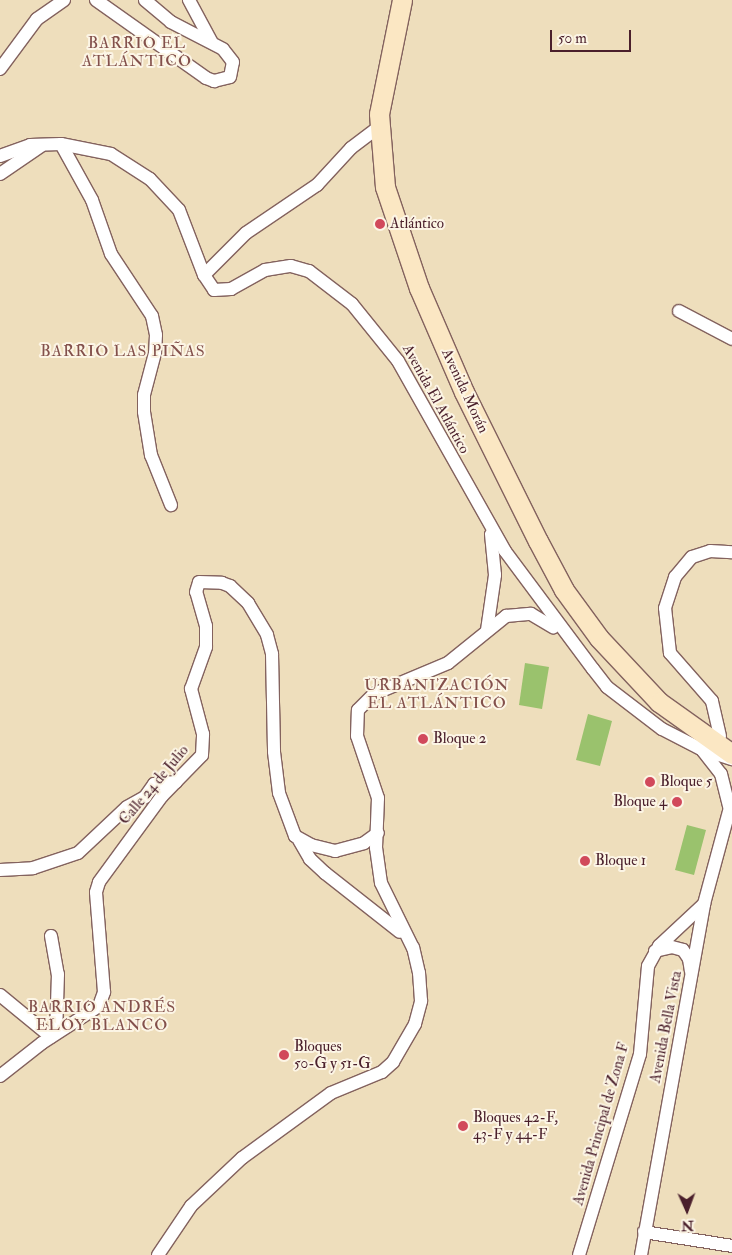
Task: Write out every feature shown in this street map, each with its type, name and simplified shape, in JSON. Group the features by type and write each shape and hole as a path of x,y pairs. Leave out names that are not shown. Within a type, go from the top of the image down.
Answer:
{"main road":[{"name":"Avenida Morán","path":"402,0 378,128 389,205 419,288 464,392 538,542 564,590 599,638 639,683 691,727 732,754"},
{"name":"Avenida Morán","path":"691,727 726,738"}],"street":[{"path":"0,70 37,19 64,0"},
{"path":"96,0 206,78 214,81 230,78 234,62 211,42 171,22 145,0"},
{"path":"189,0 211,42"},
{"path":"204,275 246,233 317,184 351,148 378,128"},
{"path":"0,174 43,144"},
{"name":"Avenida El Atlántico","path":"0,156 17,148 43,144 61,144 111,154 150,179 179,210 210,287 223,291 265,270 291,266 309,271 352,304 398,362 489,526 573,645 608,687 662,729 701,749 732,760"},
{"path":"61,144 92,200 111,254 152,316 156,335 156,353 144,395 144,412 151,454 171,505"},
{"path":"679,311 732,339"},
{"path":"486,632 495,575 489,526"},
{"path":"726,738 712,701 670,653 665,608 675,578 692,557 710,551 732,552"},
{"name":"Calle 24 de Julio","path":"0,1076 53,1035 91,1014 103,1000 102,946 96,892 99,882 134,832 176,782 198,762 204,745 191,689 207,636 196,587 199,582 222,582 248,604 267,635 272,654 273,743 279,793 287,820 310,859 407,940"},
{"path":"158,1255 191,1206 260,1144 331,1093 372,1078 393,1062 415,1024 421,1000 419,973 407,940 381,883 376,859 378,798 357,736 358,710 374,694 438,668 506,616 521,612 546,620 573,645"},
{"name":"Avenida Bella Vista","path":"640,1255 692,980 704,904 731,803 721,774 714,761 701,749"},
{"path":"0,870 33,868 73,855 127,807 145,797 154,784 176,782"},
{"path":"299,840 324,849 346,850 364,843 378,833"},
{"path":"655,951 704,904"},
{"path":"50,936 58,974 53,1035"},
{"path":"655,951 672,947 683,950 689,959 692,980"},
{"name":"Avenida Principal de Zona F","path":"579,1255 640,1054 645,986 655,951"},
{"path":"0,995 53,1035"},
{"path":"644,1232 732,1246"}],"green space":[{"path":"525,663 549,667 542,709 519,705"},
{"path":"588,714 612,721 600,766 576,760"},
{"path":"687,825 706,830 694,875 675,870"}],"place":[{"name":"Atlántico","path":"380,224"},
{"name":"Bloque 2","path":"423,739"},
{"name":"Bloque 5","path":"650,782"},
{"name":"Bloque 4","path":"677,802"},
{"name":"Bloque 1","path":"585,861"},
{"name":"Bloques 50-G y 51-G","path":"284,1055"},
{"name":"Bloques 42-F, 43-F y 44-F","path":"463,1126"}],"district":[{"name":"BARRIO EL ATLÁNTICO","path":"137,52"},
{"name":"BARRIO LAS PIÑAS","path":"123,351"},
{"name":"URBANIZACIÓN EL ATLÁNTICO","path":"437,694"},
{"name":"BARRIO ANDRÉS ELOY BLANCO","path":"102,1016"}]}
